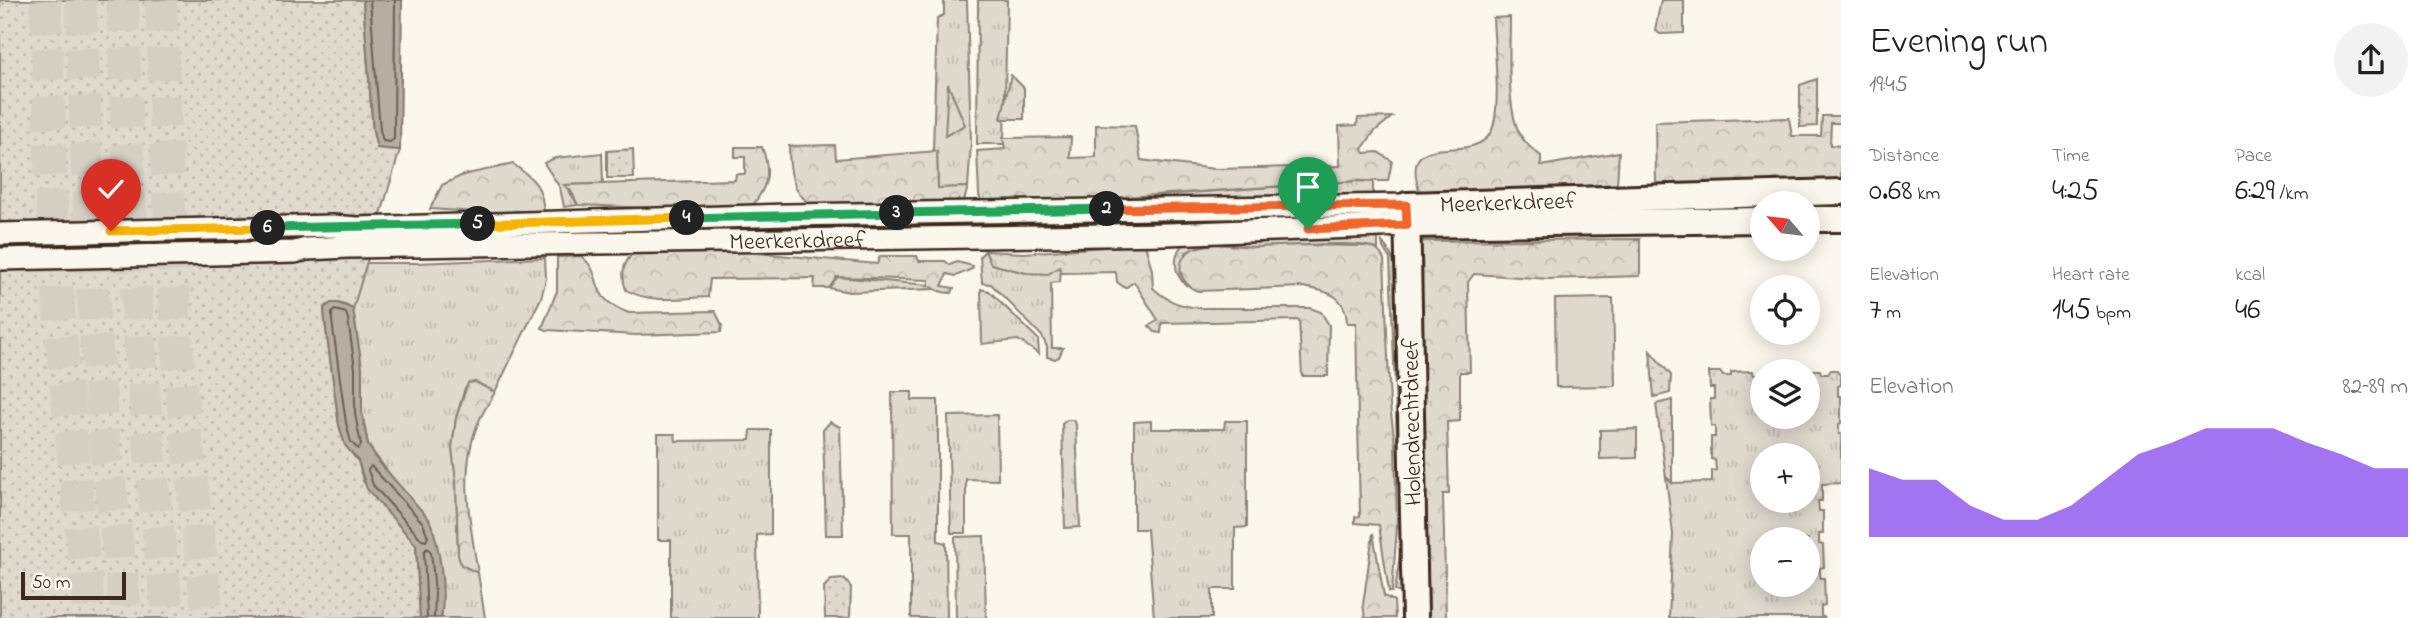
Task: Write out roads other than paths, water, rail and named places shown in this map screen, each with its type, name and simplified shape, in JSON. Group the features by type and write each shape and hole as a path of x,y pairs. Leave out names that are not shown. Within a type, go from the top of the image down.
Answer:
{"main road":[{"name":"Meerkerkdreef","path":"1407,215 1841,192"},
{"name":"Meerkerkdreef","path":"1407,215 1750,220"},
{"name":"Holendrechtdreef","path":"1407,215 1415,618"},
{"path":"1820,219 1841,219"}],"street":[{"name":"Meerkerkdreef","path":"0,234 332,226 357,228 788,215 1407,215"},
{"name":"Meerkerkdreef","path":"0,259 295,252 307,248 348,247 1153,234 1407,215"}],"water":[{"path":"363,0 402,0 400,150 377,148 373,132"},
{"path":"331,303 353,309 362,368 362,413 368,445 378,461 429,519 433,529 442,581 441,618 420,618 416,545 367,489 358,461 345,445 339,425 325,322 324,308"}],"tunnel":[{"path":"46,0 51,192 62,348 90,618"},
{"path":"81,0 91,269 102,421 127,618"},
{"path":"123,0 137,310 169,618"},
{"path":"161,0 178,362 208,618"}]}
